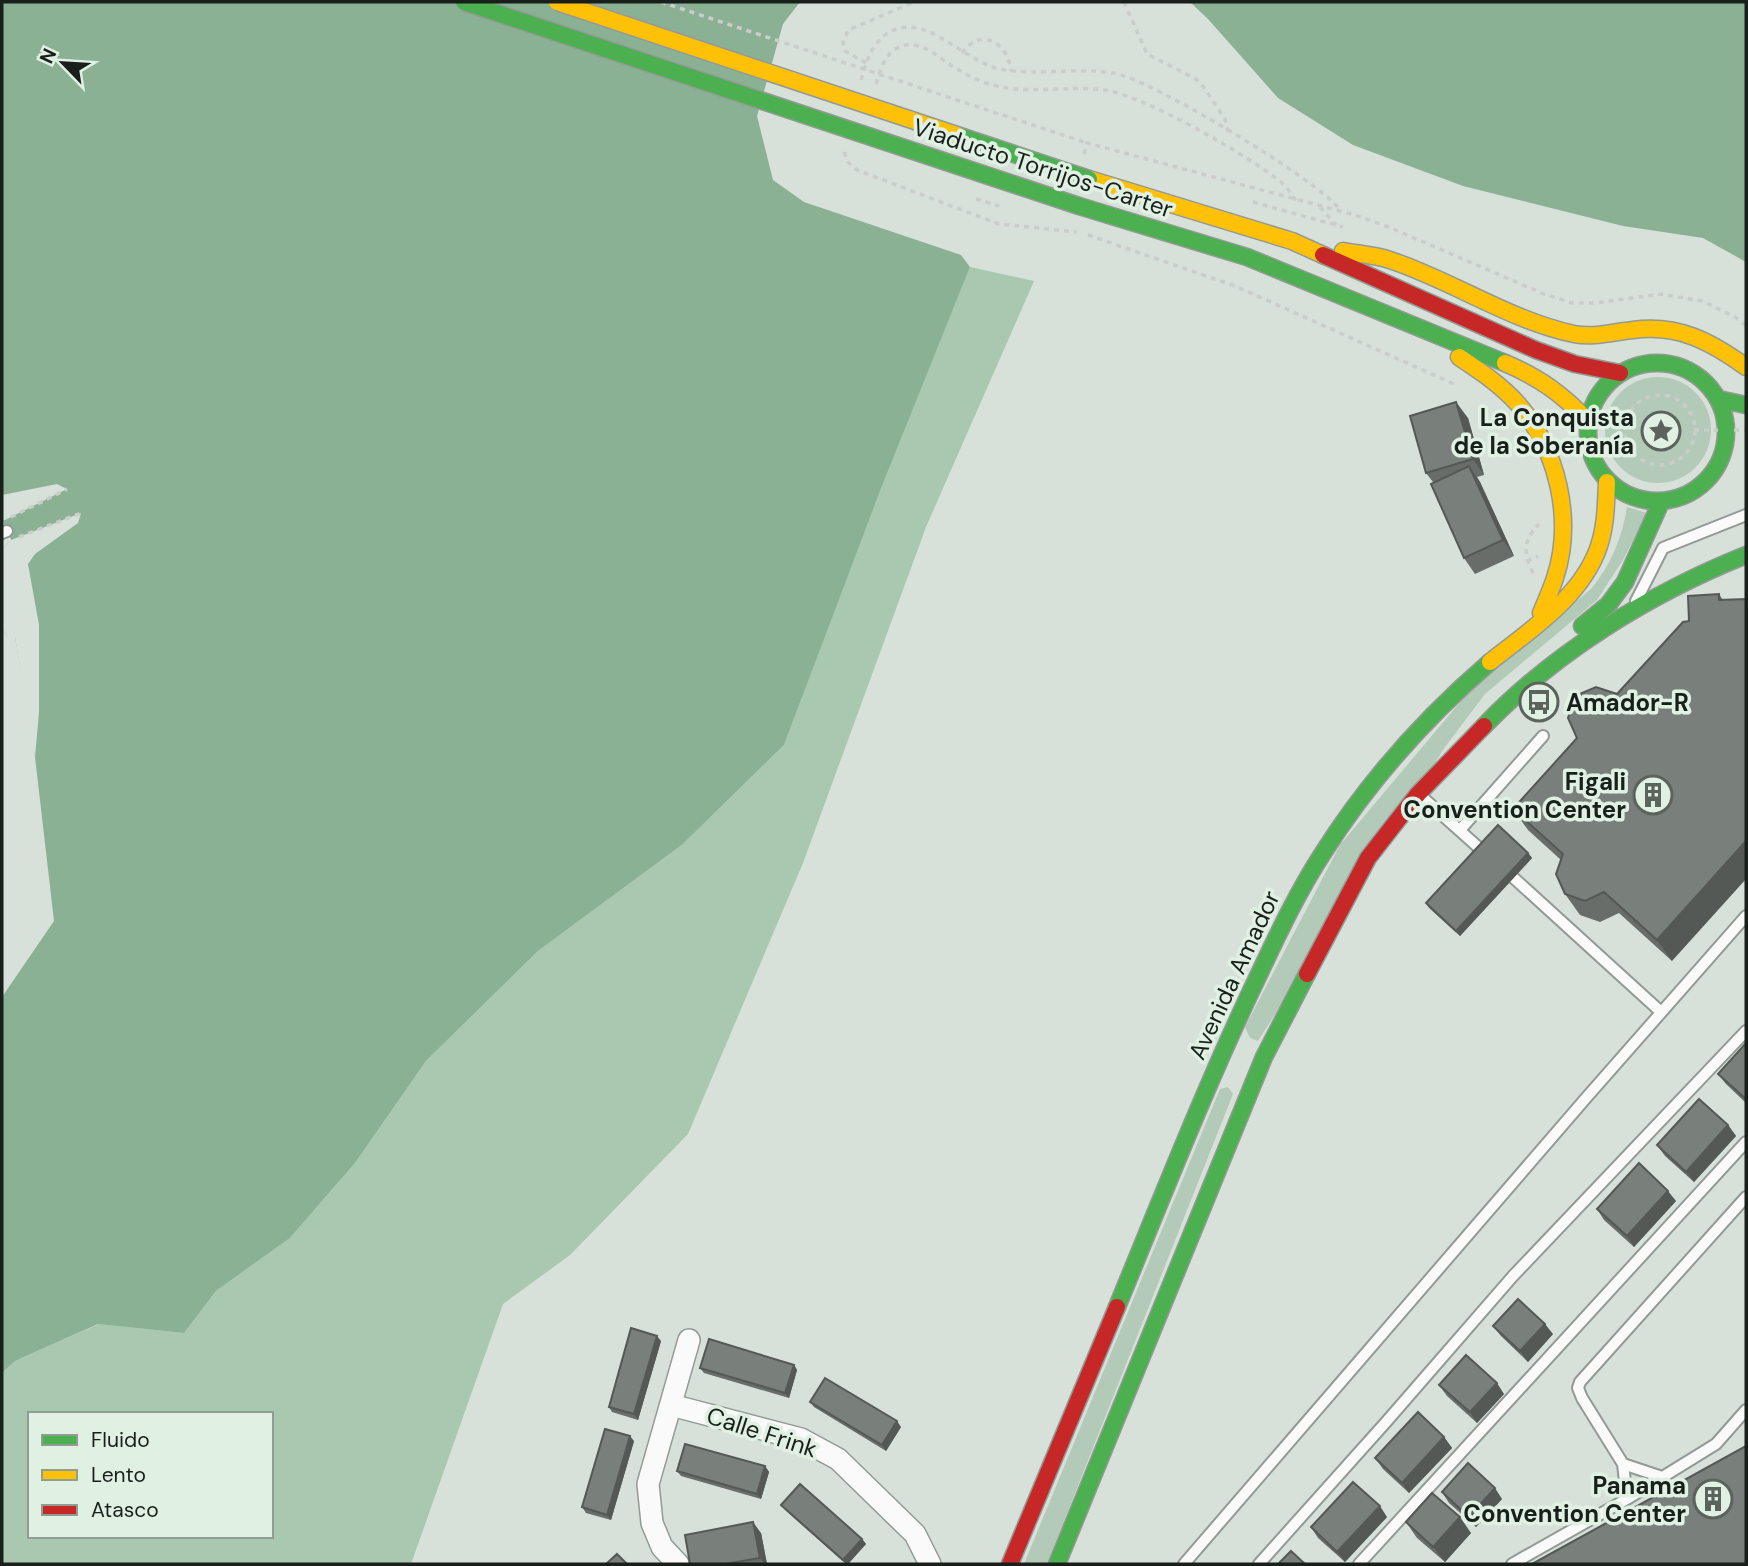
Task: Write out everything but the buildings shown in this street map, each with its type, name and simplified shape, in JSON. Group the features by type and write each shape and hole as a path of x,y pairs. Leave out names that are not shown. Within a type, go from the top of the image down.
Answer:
{"main road":[{"name":"Viaducto Torrijos-Carter","path":"464,2 1079,206 1247,257 1535,376 1567,400 1588,421"},
{"name":"Viaducto Torrijos-Carter","path":"557,2 1089,179 1292,241 1536,350 1575,364 1620,373"},
{"path":"1292,241 1389,260 1544,325 1575,334 1596,337 1640,328 1688,331 1706,339 1746,367"},
{"path":"1364,305 1479,368 1519,405 1542,436 1558,474 1564,511 1562,556 1547,602 1533,629"},
{"path":"1651,362 1683,367 1709,386 1718,399 1726,419 1726,460 1705,482 1685,496 1661,502 1623,494 1607,482 1590,454 1588,421 1594,402 1605,386 1620,373 1634,366 1651,362"},
{"path":"1718,399 1746,405"},
{"name":"Avenida Amador","path":"1010,1564 1216,1064 1300,886 1334,835 1390,764 1430,720 1472,677 1533,629 1587,572 1597,554 1602,537 1607,482"},
{"path":"1551,668 1569,638 1607,606 1620,590 1661,502"},
{"path":"1057,1564 1264,1057 1368,858 1418,794 1503,706 1618,621 1709,570 1746,555"},
{"path":"1216,1064 1264,1057"}],"street":[{"path":"678,1564 663,1547 652,1523 648,1484 689,1340"},
{"name":"Calle Frink","path":"671,1405 801,1439 838,1459 915,1534 930,1564"}],"lane":[{"path":"1618,621 1636,600 1663,548 1746,516"},
{"path":"1663,594 1686,597"},
{"path":"1460,830 1543,736"},
{"path":"1418,794 1661,1012"},
{"path":"1184,1564 1746,916"},
{"path":"1259,1564 1513,1276 1746,1031"},
{"path":"1359,1564 1746,1142"},
{"path":"1627,1499 1623,1464 1577,1388 1580,1381 1746,1197"},
{"path":"1512,1564 1627,1499 1716,1444 1746,1410"},
{"path":"1623,1464 1662,1477"}],"path":[{"path":"661,2 1087,143 1341,211 1391,228 1572,303 1595,303 1661,294 1702,301 1735,317 1746,326"},
{"path":"866,63 845,51 844,36 848,30 914,2"},
{"path":"1124,2 1147,54 1196,79 1225,119 1228,132"},
{"path":"859,89 866,63 876,42 889,32 902,28 920,28 935,34 977,61 1011,71 1115,73 1170,97 1228,132 1322,191 1341,211"},
{"path":"962,53 973,43 984,39 995,42 1007,53 1011,71"},
{"path":"875,88 889,53 902,46 918,45 930,50 954,68 989,84 1021,90 1093,89 1115,92 1144,103 1212,138 1275,178 1296,201"},
{"path":"844,139 844,153 848,162 857,170 999,224 1077,232 1236,286 1465,389"},
{"path":"1084,154 1087,143"},
{"path":"976,199 1000,206"},
{"path":"1318,206 1336,225"},
{"path":"1069,227 1077,232"},
{"path":"1660,396 1670,397 1687,408 1694,430 1689,449 1681,458 1671,464 1659,466 1637,458 1625,438 1628,416 1641,401 1660,396"},
{"path":"1694,430 1746,430"},
{"path":"6,531 67,489"},
{"path":"6,531 81,513"},
{"path":"1545,518 1545,529"},
{"path":"1527,561 1538,556 1544,548"}],"shaded area":[{"path":"2,2 800,2 783,24 757,116 773,180 804,202 961,255 970,267 881,488 784,745 683,844 538,951 426,1061 355,1163 290,1238 216,1291 184,1333 98,1324 15,1361 2,1373 2,997 54,921 32,731 15,637 7,637 2,628 2,549 11,540 2,522"},
{"path":"1190,2 1746,2 1746,262 1703,238 1623,226 1463,186 1353,145 1278,98"},
{"path":"970,267 1034,281 926,527 803,863 688,1134 570,1255 503,1304 411,1564 2,1564 2,1373 15,1361 99,1324 184,1333 216,1291 290,1238 355,1163 426,1061 538,951 683,844 784,745 880,488"},
{"path":"1658,377 1678,381 1695,393 1707,410 1711,430 1707,450 1695,467 1678,479 1658,483 1638,479 1621,467 1609,450 1605,430 1609,410 1621,393 1638,381"},
{"path":"1627,507 1647,513 1623,560 1597,600 1485,694 1445,747 1258,1041 1250,1038 1245,1027 1340,845 1472,688 1591,589 1615,551"},
{"path":"1228,1087 1233,1094 1047,1564 1024,1564 1220,1089"}],"pier":[{"path":"57,484 67,489 3,521 11,540 81,513 78,523 35,554 28,564 39,625 39,712 35,757 15,637 7,637 2,628 2,549 9,542 2,544 7,539 2,527 2,495"}],"traffic: fast":[{"path":"464,2 1079,206"},
{"path":"957,135 1089,179"},
{"path":"1079,206 1247,257 1505,363"},
{"path":"1657,363 1684,368 1706,383 1721,405 1726,432 1721,459 1706,481 1684,496 1657,501 1630,496 1608,481 1593,459 1588,432 1593,405 1608,383 1630,368 1657,363"},
{"path":"1718,399 1746,405"},
{"path":"1582,626 1608,605 1625,582 1661,502"},
{"path":"1484,726 1542,673 1606,627 1675,587 1746,555"},
{"path":"1117,1307 1216,1068 1268,954 1303,886 1340,827 1399,751 1443,705 1490,662"},
{"path":"1057,1564 1264,1057 1307,974"}],"traffic: slow":[{"path":"557,2 957,135"},
{"path":"1089,179 1292,241 1323,255"},
{"path":"1343,251 1384,258 1550,328 1589,335 1649,329 1679,332 1706,342 1746,367"},
{"path":"1459,357 1497,384 1518,404 1532,422 1552,464 1559,487 1563,533 1555,578 1541,613"},
{"path":"1505,363 1550,388 1588,421"},
{"path":"1490,662 1538,625 1568,597 1580,581 1599,546 1607,482"}],"traffic: jam":[{"path":"1323,255 1536,350 1575,364 1620,373"},
{"path":"1307,974 1368,858 1418,794 1484,726"},
{"path":"1010,1564 1117,1307"}],"place":[{"name":"La Conquista de la Soberanía","path":"1661,431"},
{"name":"Amador-R","path":"1539,702"},
{"name":"Figali Convention Center","path":"1653,795"},
{"name":"Panama Convention Center","path":"1713,1499"}]}
